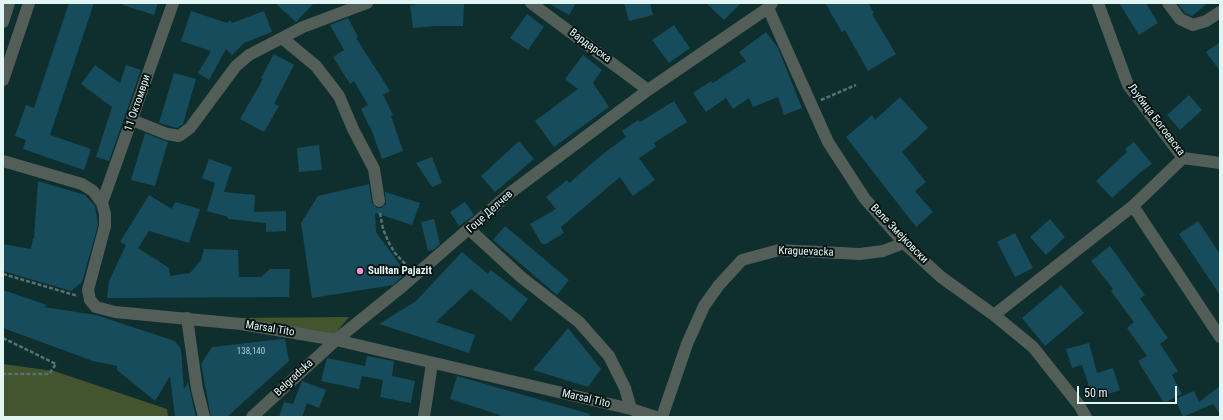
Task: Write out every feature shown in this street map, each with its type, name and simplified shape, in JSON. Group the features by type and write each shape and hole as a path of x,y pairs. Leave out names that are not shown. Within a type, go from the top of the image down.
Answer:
{"street":[{"path":"3,22 9,3"},
{"path":"3,80 29,3"},
{"name":"11 Октомври","path":"102,203 173,3"},
{"path":"335,3 345,10"},
{"path":"132,120 167,134 179,136 184,133 209,104 236,66 262,46 303,27 367,3"},
{"name":"Вардарска","path":"531,3 648,90"},
{"name":"Љубица Богоевска","path":"1098,3 1128,85 1183,158 1220,163"},
{"path":"1168,3 1180,19 1193,25 1206,21 1220,12"},
{"name":"Гоце Делчев","path":"336,340 470,230 510,193 648,90 770,6"},
{"name":"Веле Змејковски","path":"770,6 801,79 810,106 828,142 864,199 904,243 941,277 994,315 1033,347 1079,405 1086,417"},
{"path":"282,38 316,66 339,96 352,129 374,169 380,201"},
{"path":"994,315 1133,206 1183,158"},
{"path":"3,161 82,184 93,191 102,203 105,214 105,226 90,280 88,290 90,300"},
{"path":"1133,206 1220,337"},
{"path":"470,230 521,277 579,322 609,356 625,388 631,410"},
{"name":"Kraguevacka","path":"662,417 687,344 704,306 719,285 742,260 779,250 860,254 883,251 904,243"},
{"name":"Marsal Tito","path":"90,300 96,307 115,312 187,318 336,340 656,417"},
{"path":"187,318 197,390 204,417"},
{"name":"Belgradska","path":"252,417 336,340"},
{"path":"424,417 432,363"}],"path":[{"path":"810,106 856,85"},
{"path":"380,201 380,217 389,243 395,252 416,275"},
{"path":"3,274 90,300"},
{"path":"3,338 56,364 49,374 3,374"}],"green space":[{"path":"349,317 334,335 235,318"},
{"path":"3,364 54,371 167,409 168,417 3,417"}],"building":[{"path":"69,3 94,3 50,135 91,149 84,170 23,149 26,140 15,136 26,105 34,108"},
{"path":"123,3 158,3 154,15 123,5"},
{"path":"275,3 314,3 296,22"},
{"path":"427,3 464,4 463,26 413,28 410,5"},
{"path":"548,3 576,3 569,15"},
{"path":"624,3 650,3 653,15 629,21"},
{"path":"706,3 741,3 724,20"},
{"path":"825,3 868,3 874,13 872,14 896,54 868,71 845,30 842,32"},
{"path":"1119,3 1146,3 1158,23 1139,35"},
{"path":"1177,3 1208,3 1192,16 1185,13"},
{"path":"191,11 227,23 230,20 232,23 264,11 272,32 244,43 232,55 226,49 209,80 198,73 211,51 181,41"},
{"path":"527,14 544,27 528,50 510,38"},
{"path":"348,18 358,37 356,38 390,91 383,95 393,115 391,116 403,151 382,159 370,126 361,109 368,105 354,81 350,84 333,57 344,50 330,25"},
{"path":"674,25 690,48 669,63 652,40"},
{"path":"766,32 778,48 802,108 784,115 778,97 753,107 749,98 733,109 726,98 706,112 693,93 711,81 713,83 746,61 739,52"},
{"path":"1220,42 1220,71 1206,52"},
{"path":"274,54 294,65 274,104 279,106 264,132 240,119 263,79 261,78"},
{"path":"583,55 602,70 593,83 609,107 554,147 535,121 578,89 565,79"},
{"path":"95,65 120,83 126,65 141,70 109,161 96,157 112,107 81,84"},
{"path":"174,73 196,79 183,124 177,128 159,123"},
{"path":"1189,95 1202,110 1180,130 1167,115"},
{"path":"900,97 928,128 902,152 926,182 915,191 933,212 916,227 846,137 872,115 875,120"},
{"path":"674,101 687,122 654,143 656,147 639,158 655,180 633,196 620,177 561,227 564,233 546,244 542,244 530,224 556,209 546,197 567,180 569,183 603,154 626,137 622,131 638,120 640,122"},
{"path":"145,133 168,142 155,186 131,180"},
{"path":"519,141 534,159 495,192 481,176"},
{"path":"1134,142 1152,164 1112,198 1096,181 1127,152 1125,149"},
{"path":"319,145 322,170 299,172 297,148"},
{"path":"432,157 442,183 432,187 416,163"},
{"path":"209,159 232,167 224,192 255,195 254,212 286,211 286,231 266,232 266,223 228,219 228,217 207,211 215,183 202,178"},
{"path":"38,181 85,195 95,206 98,225 83,279 81,283 71,291 3,271 3,244 31,249 34,238"},
{"path":"369,184 372,203 377,208 381,208 386,204 385,192 420,203 412,225 375,213 376,232 406,273 393,285 312,298 301,223 318,196"},
{"path":"149,195 172,209 175,202 200,209 189,243 149,231 138,248 169,268 170,276 190,273 201,260 204,249 238,250 239,277 261,277 270,269 290,269 289,297 107,298 109,281 126,245 120,242"},
{"path":"465,202 474,215 459,226 450,212"},
{"path":"434,219 440,244 433,250 428,251 421,222"},
{"path":"1050,219 1065,237 1046,255 1030,237"},
{"path":"1198,221 1220,254 1220,295 1179,234"},
{"path":"505,226 569,280 557,295 493,240"},
{"path":"1015,233 1033,268 1015,277 997,242"},
{"path":"1110,246 1145,295 1140,299 1168,338 1160,344 1178,371 1172,375 1182,394 1164,403 1138,361 1147,356 1127,328 1134,322 1111,291 1113,289 1091,261"},
{"path":"462,252 488,274 491,270 528,299 511,321 471,289 436,322 475,335 469,353 379,324 416,301"},
{"path":"1061,285 1084,313 1045,346 1022,318"},
{"path":"3,290 47,305 44,307 96,315 175,341 181,349 184,389 188,382 196,417 175,417 170,376 155,401 117,370 117,366 93,361 3,328"},
{"path":"568,328 601,369 588,387 533,370"},
{"path":"285,339 289,361 227,417 211,417 201,364 212,347"},
{"path":"1089,343 1097,373 1113,368 1120,390 1093,399 1082,365 1072,368 1066,349"},
{"path":"367,356 394,361 392,376 415,381 411,403 380,397 383,380 362,376 359,389 321,381 327,358 365,366"},
{"path":"457,376 590,414 589,417 499,417 500,415 450,399"},
{"path":"302,381 326,390 319,408 307,403 302,417 279,417 284,402 293,404"},
{"path":"1220,386 1220,414 1213,404 1183,417 1175,399 1194,391 1199,402"}],"place":[{"name":"Sulltan Pajazit","path":"360,271"}]}
